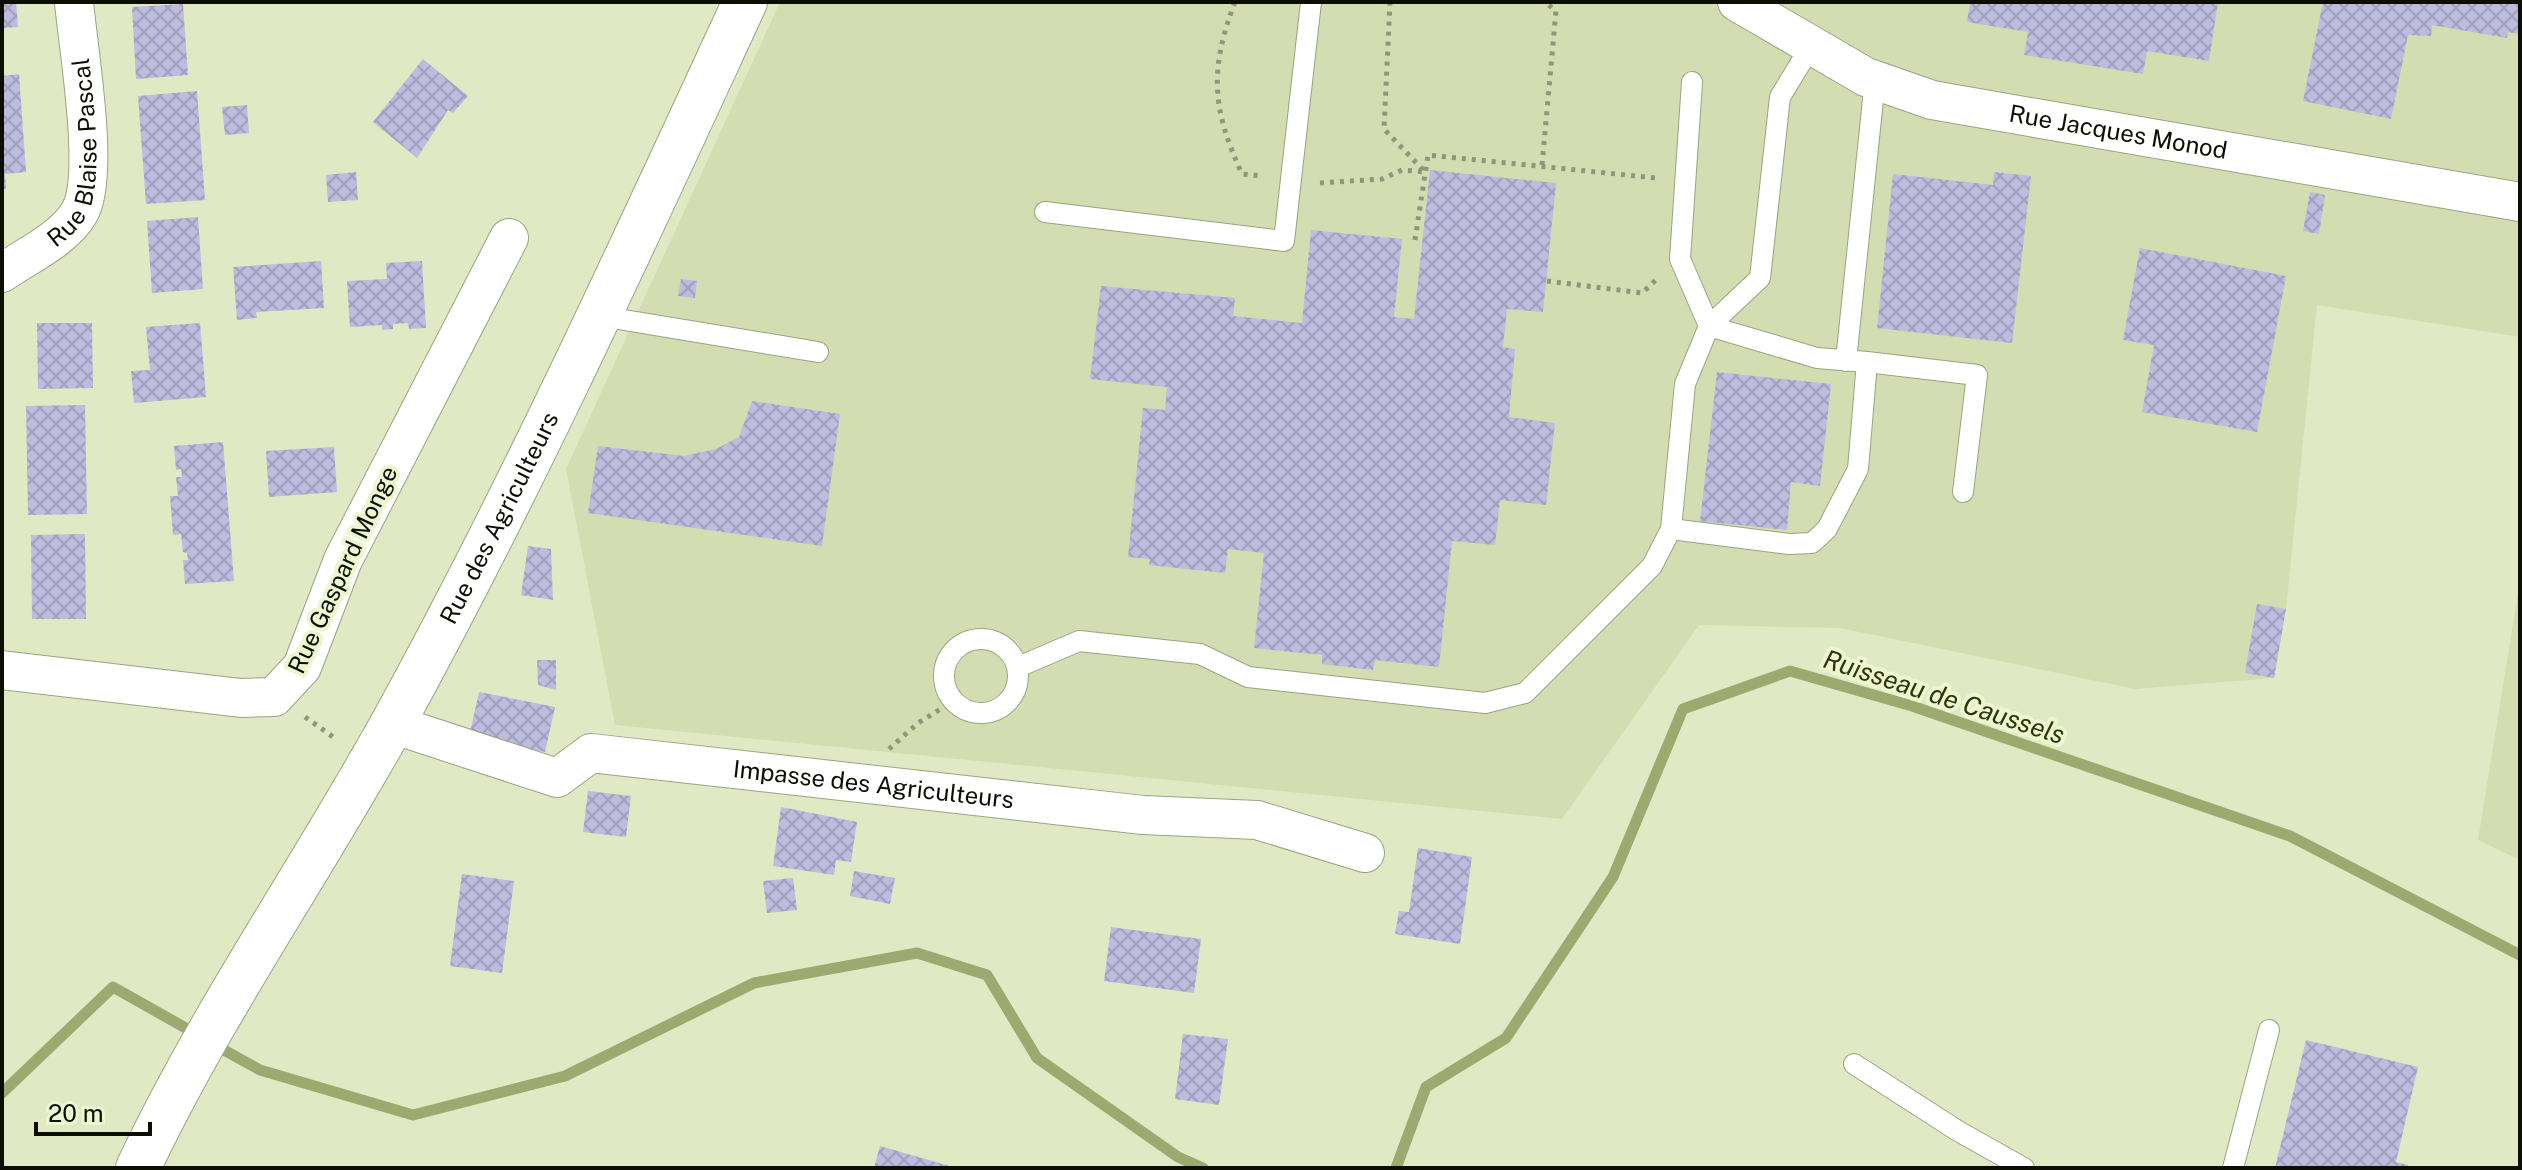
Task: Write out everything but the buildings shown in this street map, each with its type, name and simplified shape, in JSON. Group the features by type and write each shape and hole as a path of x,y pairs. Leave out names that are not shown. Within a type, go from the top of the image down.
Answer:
{"street":[{"name":"Rue Blaise Pascal","path":"2,273 63,231 78,216 88,197 88,156 74,2"},
{"name":"Rue des Agriculteurs","path":"158,1147 195,1057 392,724 547,431 745,2"},
{"name":"Rue Jacques Monod","path":"1737,2 1875,80 1932,100 2520,202"},
{"name":"Rue Gaspard Monge","path":"2,670 241,698 274,697 302,667 343,560 509,238"},
{"name":"Impasse des Agriculteurs","path":"392,724 557,778 591,753 1143,815 1257,820 1365,853"},
{"path":"138,1168 158,1147"}],"lane":[{"path":"1045,212 1284,241 1311,2"},
{"path":"1018,667 1079,641 1200,654 1248,677 1485,703 1525,693 1652,566 1671,529 1685,384 1709,326 1760,278 1780,97 1811,46"},
{"path":"1846,361 1875,80"},
{"path":"1692,82 1680,259 1709,326"},
{"path":"600,316 818,352"},
{"path":"1709,326 1817,358 1977,375 1963,492"},
{"path":"1671,529 1789,544 1812,543 1827,529 1858,469 1867,362"},
{"path":"990,639 1004,647 1018,667 1018,685 1009,700 992,712 972,713 952,702 943,681 944,664 956,648 973,640 990,639"},
{"path":"2233,1168 2269,1030"},
{"path":"1854,1064 1958,1131 2024,1168"}],"path":[{"path":"1542,165 1556,11 1545,2"},
{"path":"1415,240 1428,155 1685,181"},
{"path":"1547,281 1642,293 1680,259"},
{"path":"274,697 370,761"},
{"path":"846,781 881,757 918,723 952,702"}],"shaded area":[{"path":"780,2 2520,2 2520,337 2317,305 2286,609 2274,678 2135,689 1840,628 1699,625 1562,819 615,725 566,469"},
{"path":"2520,581 2520,860 2478,840"}],"waterway":[{"name":"Ruisseau de Caussels","path":"1396,1168 1426,1087 1506,1038 1613,877 1683,709 1790,671 1912,706 2290,836 2520,955"},
{"name":"Ruisseau de Caussels","path":"213,1044 260,1070 413,1115 565,1076 754,983 917,953 987,975 1037,1058 1178,1157 1203,1168"},
{"name":"Ruisseau de Caussels","path":"2,1093 113,987 198,1035"}]}
